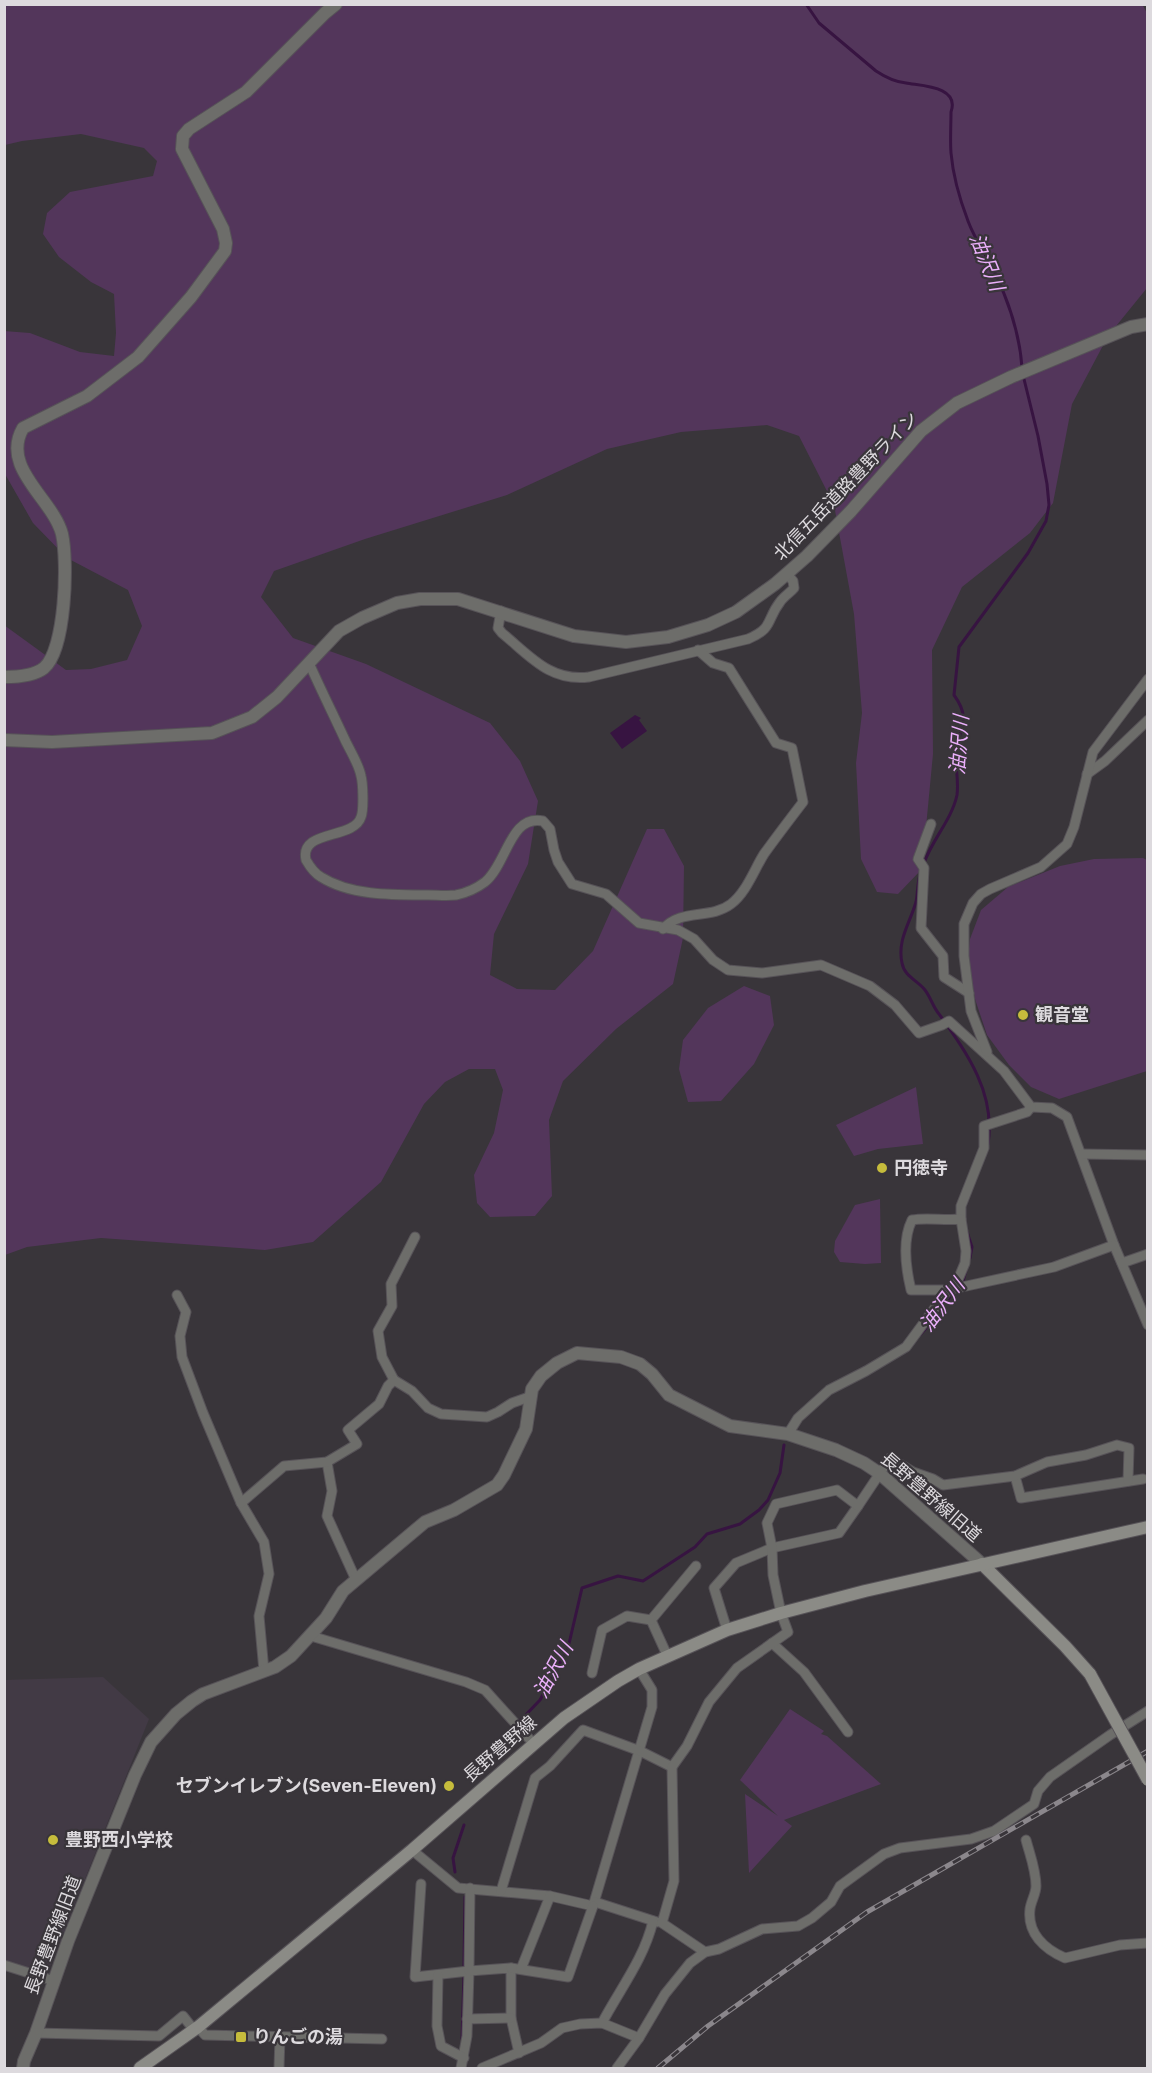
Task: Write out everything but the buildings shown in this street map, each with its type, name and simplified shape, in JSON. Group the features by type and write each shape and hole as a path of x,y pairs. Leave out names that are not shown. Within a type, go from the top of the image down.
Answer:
{"main road":[{"name":"長野豊野線","path":"140,2068 196,2028 412,1850 564,1718 639,1669 727,1629 781,1613 866,1591 1148,1527"},
{"path":"982,1564 1090,1674 1148,1780"}],"street":[{"path":"4,676 34,673 42,670 48,664 56,650 63,617 62,534 19,461 16,445 19,437 24,428 87,396 138,357 198,288 225,251 226,243 225,234 182,149 183,136 189,129 246,92 336,4"},
{"name":"北信五岳道路豊野ライン","path":"4,740 52,742 212,733 252,717 277,697 339,631 397,603 420,598 458,599 574,636 626,642 668,638 708,625 736,612 787,574 851,511 921,431 957,403 1011,377 1131,327 1148,324"},
{"path":"501,611 498,628 502,633 549,670 573,679 620,671 761,634 770,624 781,600 794,588 793,581 787,574"},
{"path":"663,929 670,921 681,916 722,910 733,903 764,855 803,802 792,748 776,743 729,668 713,663 698,650"},
{"path":"309,663 361,775 362,812 360,820 342,832 316,840 309,844 306,850 307,863 320,877 334,884 358,890 398,895 456,895 486,881 500,864 520,826 530,820 538,819 549,825 556,857 572,884 606,894 639,923 678,930 694,939 713,960 728,970 762,973 821,965 870,986 895,1005 919,1033 945,1023 988,1054 1032,1107"},
{"path":"988,1054 971,1011 964,956 964,924 973,903 981,894 1041,867 1067,844 1074,828 1094,752 1148,679"},
{"path":"1087,774 1105,761 1148,720"},
{"path":"931,824 918,859 924,868 921,928 943,956 944,977 969,993"},
{"path":"788,1434 798,1418 829,1390 906,1347 954,1289 965,1263 966,1251 961,1206 984,1148 988,1124 1027,1112 1032,1107 1052,1108 1067,1117 1114,1245 1148,1325"},
{"path":"1082,1154 1148,1155"},
{"path":"961,1220 912,1220 906,1243 907,1276 911,1290 954,1289 1054,1268 1114,1245"},
{"path":"415,1237 391,1284 392,1306 378,1331 382,1357 394,1380 412,1391 428,1408 441,1414 487,1417 512,1403 530,1397"},
{"path":"1122,1263 1148,1254"},
{"path":"177,1295 186,1312 180,1336 182,1357 241,1503 264,1542 269,1574 259,1616 264,1671"},
{"name":"長野豊野線旧道","path":"23,2068 54,1981 135,1775 151,1742 176,1714 203,1694 275,1667 291,1656 326,1618 343,1591 425,1522 454,1510 497,1485 526,1430 532,1389 541,1376 557,1363 577,1353 621,1357 639,1364 669,1395 730,1426 788,1434 836,1450 864,1463 879,1473 982,1564"},
{"path":"241,1503 284,1466 327,1462 357,1444 348,1430 379,1404 388,1386 394,1380"},
{"path":"727,1629 714,1588 736,1563 772,1548 839,1533 890,1458 913,1472 943,1485 1016,1476 1047,1462 1086,1455 1117,1445 1129,1448 1128,1481"},
{"path":"327,1462 332,1491 327,1516 356,1580"},
{"path":"1016,1476 1021,1498 1143,1479"},
{"path":"602,2023 639,1960 674,1881 672,1767 687,1746 709,1702 737,1668 788,1632 781,1613 773,1575 772,1548 767,1523 777,1504 837,1490 858,1506"},
{"path":"651,1620 696,1566"},
{"path":"592,1673 602,1630 627,1616 651,1620"},
{"path":"651,1620 667,1655"},
{"path":"311,1636 466,1682 485,1690 533,1743"},
{"path":"772,1643 804,1672 848,1732"},
{"path":"421,1884 415,1977 521,1968 568,1977 594,1904 652,1707 651,1690 639,1669"},
{"path":"617,2068 639,2038 665,1994 690,1963 705,1952 719,1949 762,1929 798,1926 831,1902 840,1886 884,1854 900,1848 971,1839 994,1831 1034,1804 1038,1791 1050,1777 1148,1711"},
{"path":"501,1891 535,1778 550,1766 583,1730 640,1751 672,1767"},
{"path":"1026,1840 1036,1888 1030,1910 1032,1930 1042,1944 1065,1958 1120,1945 1148,1943"},
{"path":"412,1850 458,1888 550,1896 594,1904 657,1922 705,1952"},
{"path":"461,2068 467,2019 470,1888"},
{"path":"521,1968 550,1896"},
{"path":"4,1965 54,1981"},
{"path":"510,1968 511,2018 519,2053"},
{"path":"438,1975 437,2026 441,2046 461,2057"},
{"path":"36,2033 159,2036 183,2016 205,2035 382,2039"},
{"path":"467,2019 511,2018"},
{"path":"482,2068 541,2043 562,2028 580,2024 602,2023 639,2038"},
{"path":"279,2068 280,2036"}],"shaded area":[{"path":"1142,4 1147,13 1147,288 1108,336 1072,404 1053,503 1030,533 962,587 932,650 933,754 922,869 898,894 877,892 861,859 856,763 862,713 854,614 834,505 799,436 767,425 681,432 607,449 507,495 365,539 274,571 261,597 293,638 366,664 490,723 520,761 538,801 528,864 494,934 490,975 517,989 555,990 593,951 647,829 664,829 684,866 683,938 673,984 616,1029 563,1081 549,1120 552,1196 535,1216 490,1217 477,1203 474,1175 494,1133 503,1090 495,1069 469,1069 445,1082 424,1104 381,1182 313,1242 265,1250 101,1238 27,1247 5,1255 4,625 66,670 91,669 127,660 142,626 128,590 67,558 33,523 5,474 4,331 30,333 80,352 114,356 116,333 114,294 91,282 59,257 43,234 47,213 70,192 153,176 157,161 144,148 81,134 5,145 5,5"},
{"path":"635,715 641,718 639,720 647,731 622,749 610,733"},
{"path":"1143,858 1147,860 1147,1071 1059,1099 1031,1087 1009,1065 987,1035 975,999 968,958 970,939 981,910 1008,887 1060,866 1094,859"},
{"path":"744,986 770,996 774,1025 754,1064 721,1101 688,1102 679,1069 683,1040 708,1008"},
{"path":"916,1087 923,1144 878,1149 854,1156 836,1125"},
{"path":"880,1199 881,1263 840,1262 834,1252 835,1241 855,1205"},
{"name":"豊野西小学校","path":"103,1677 149,1719 47,1974 5,1961 4,1680"},
{"path":"790,1709 824,1731 821,1734 827,1736 881,1784 784,1820 792,1826 749,1873 745,1794 778,1816 740,1780"}],"waterway":[{"name":"油沢川","path":"806,4 819,23 876,71 898,82 938,89 950,97 952,103 951,153 957,188 971,228 996,275 1009,308 1019,344 1022,368"},
{"name":"油沢川","path":"924,863 951,813 957,795 956,753 963,724 962,711 954,695 959,647 1028,553 1046,521 1049,505 1047,484 1023,375"},
{"name":"油沢川","path":"920,875 916,902 901,947 903,968 927,993 977,1074 988,1108 988,1144"},
{"name":"油沢川","path":"967,1232 972,1247 970,1258"},
{"name":"油沢川","path":"959,1285 963,1281 967,1267"},
{"name":"油沢川","path":"920,1335 955,1290"},
{"name":"油沢川","path":"491,1757 498,1744 540,1700 568,1648 582,1588 618,1576 643,1581 695,1547 707,1534 740,1524 768,1500 780,1473 784,1445"},
{"name":"油沢川","path":"455,1872 453,1858 464,1825"},
{"name":"油沢川","path":"464,1966 465,1897"},
{"name":"油沢川","path":"462,2039 464,1975"}],"railway":[{"path":"658,2068 708,2026 867,1912 1148,1751"}],"place":[{"name":"観音堂","path":"1023,1015"},
{"name":"円徳寺","path":"882,1168"},
{"name":"セブンイレブン(Seven-Eleven)","path":"449,1786"},
{"name":"豊野西小学校","path":"53,1840"},
{"name":"りんごの湯","path":"241,2037"}]}
